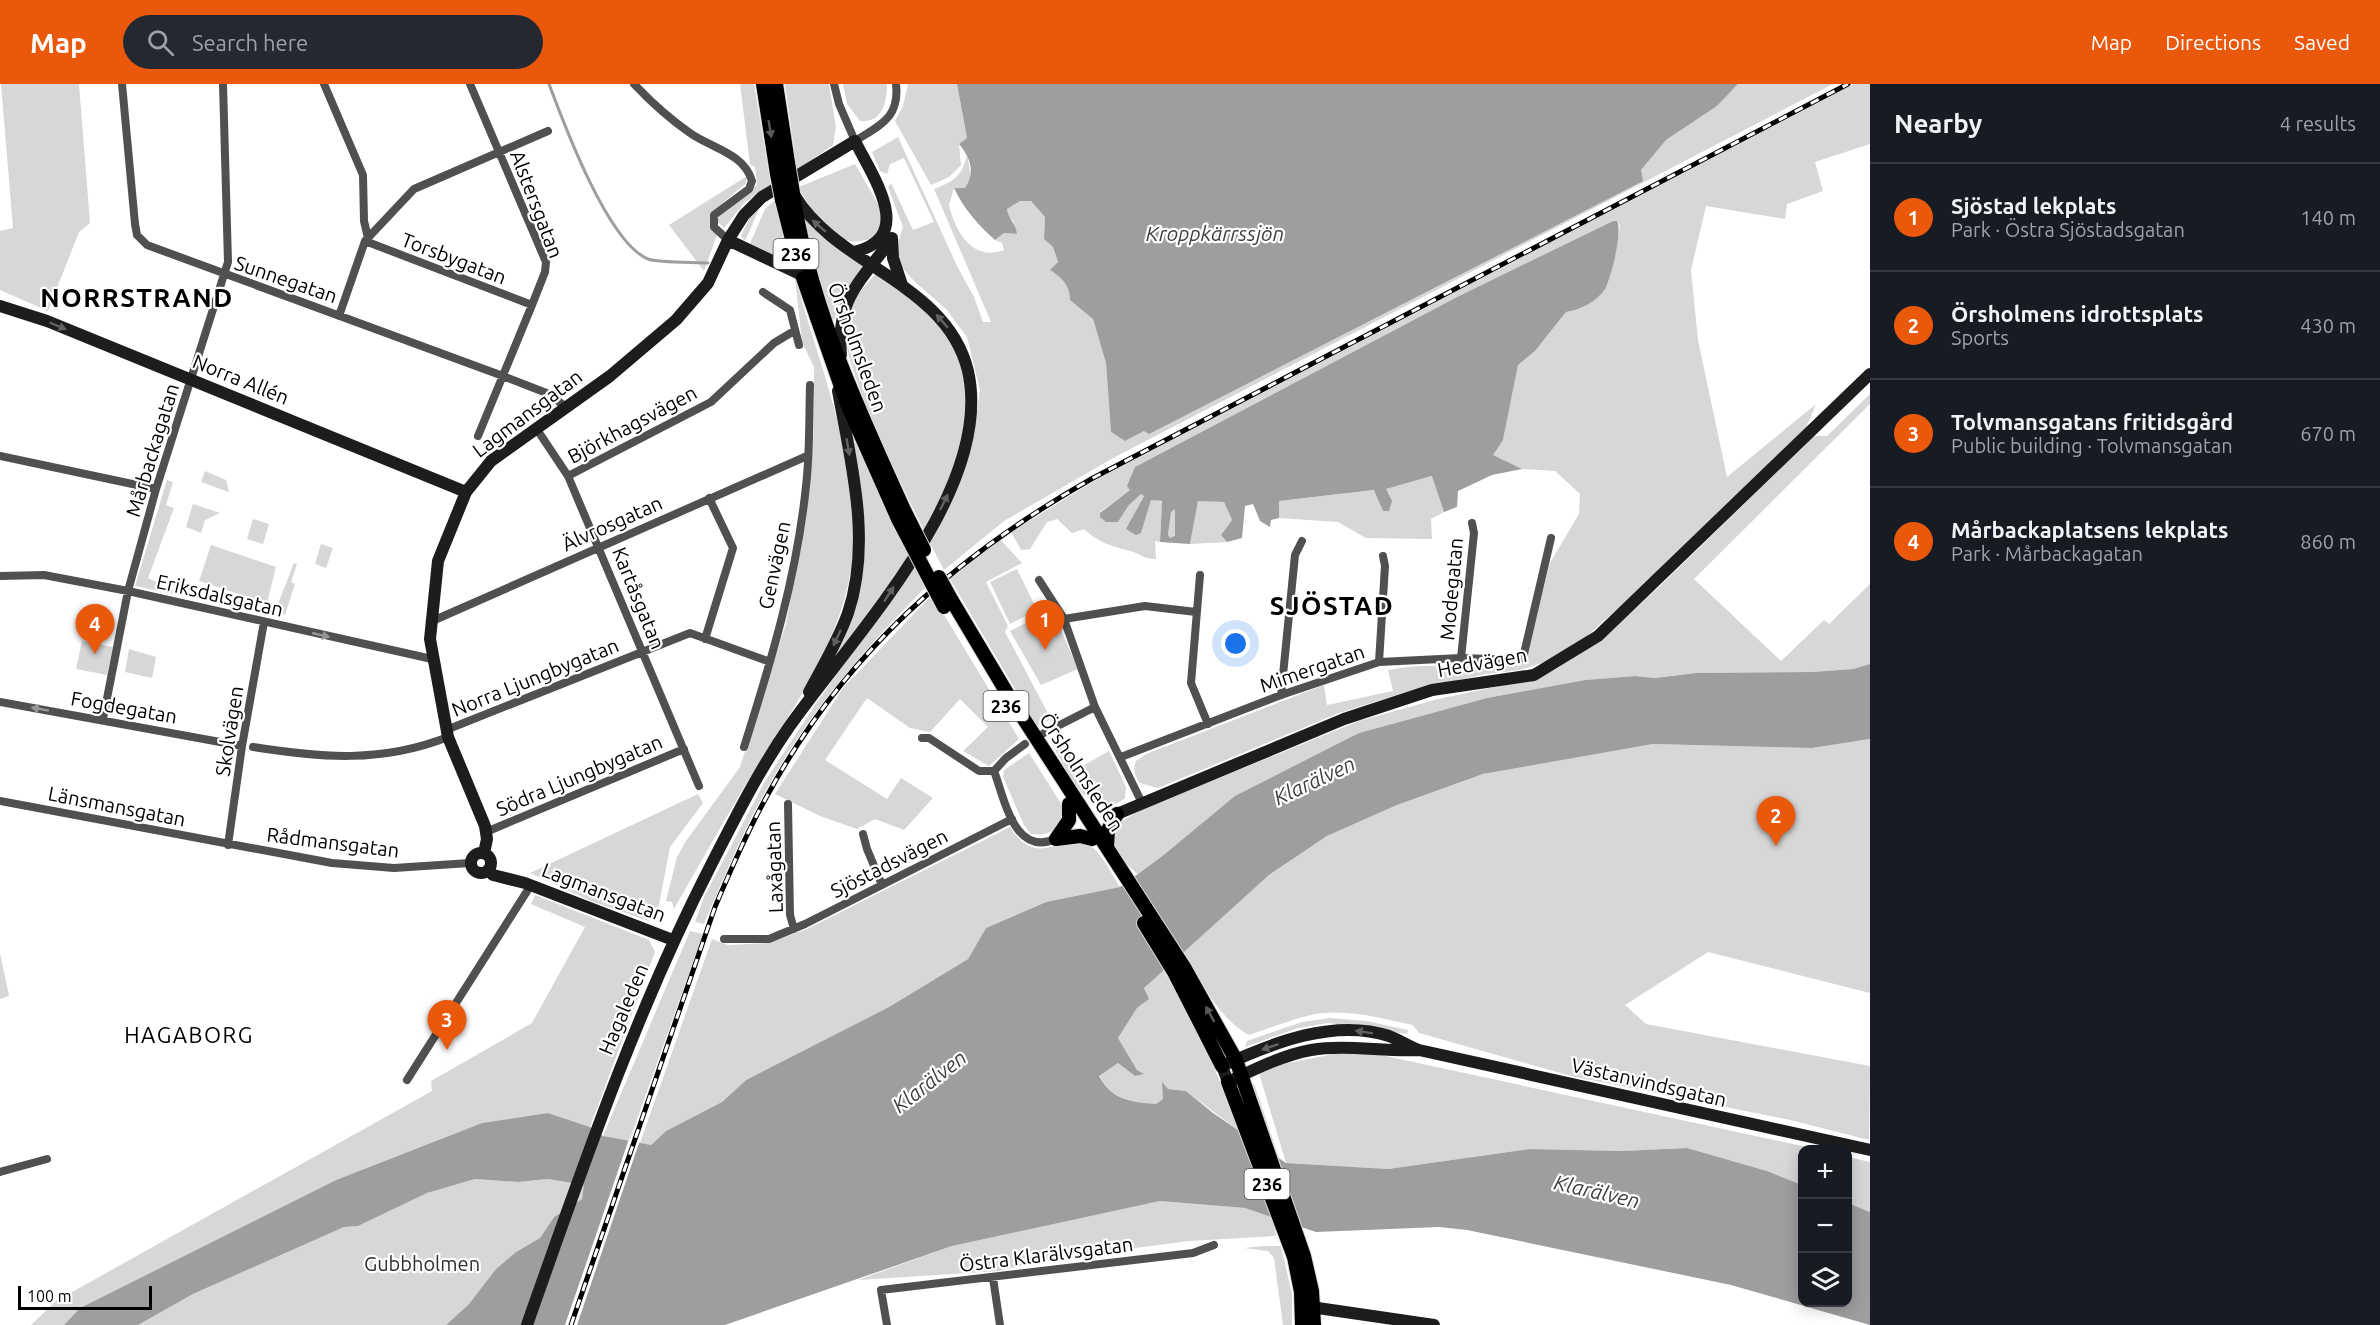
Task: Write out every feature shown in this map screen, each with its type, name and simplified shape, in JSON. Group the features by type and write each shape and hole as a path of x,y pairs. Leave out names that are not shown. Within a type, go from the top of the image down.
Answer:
{"main road":[{"name":"Örsholmsleden","path":"763,84 783,172 802,275 837,365 902,515 947,603 1069,804 1117,871 1236,1060 1299,1256 1309,1306"},
{"name":"Örsholmsleden","path":"776,84 783,172"},
{"name":"Örsholmsleden","path":"787,197 837,365"},
{"name":"Örsholmsleden","path":"947,603 1107,847 1117,871"},
{"path":"1056,839 1069,820 1069,804"},
{"path":"1083,811 1106,816 1117,814"},
{"path":"1107,847 1108,830 1117,814"},
{"path":"1056,839 1080,836 1092,839"},
{"name":"Örsholmsleden","path":"1179,970 1222,1066"},
{"name":"Örsholmsleden","path":"1228,1082 1299,1256"},
{"name":"236","path":"1302,1325 1309,1306"},
{"name":"236","path":"1309,1306 1314,1325"}],"street":[{"name":"Sunnegatan","path":"122,84 137,235 147,245 225,276 339,315 549,394 567,408"},
{"name":"Mårbackagatan","path":"102,719 128,591 156,489 225,276 229,245 223,84"},
{"path":"324,84 363,175 364,221 367,239"},
{"name":"Alstersgatan","path":"470,84 546,261 545,272 478,436"},
{"path":"634,84 650,101 691,134 727,152 747,171 752,180 749,189 714,214 714,227 728,240 802,275"},
{"path":"834,84 839,104 855,141 877,182 893,221 891,240 894,265 903,286"},
{"name":"Lagmansgatan","path":"488,870 491,860 484,853 486,832 447,734 432,660 430,622 438,561 466,492 482,469 536,428 567,408 627,361 692,303 708,283 728,240 744,215 762,197 888,120 898,98 896,84"},
{"path":"339,315 367,239 414,189 548,131"},
{"path":"787,197 814,222 872,266 903,286 943,321 962,353 972,394 967,442 952,485 915,554 875,615 791,725"},
{"path":"854,252 876,243 885,232 887,223 883,199"},
{"name":"Torsbygatan","path":"367,239 532,305"},
{"path":"791,725 839,635 848,611 857,564 858,512 837,365 842,312 891,240"},
{"path":"763,292 790,310 799,345"},
{"name":"Norra Allén","path":"1,307 46,321 466,492"},
{"name":"Björkhagsvägen","path":"568,476 711,402 774,343 794,331"},
{"name":"Hedvägen","path":"1117,814 1344,719 1432,690 1533,675 1563,659 1598,636 1870,374"},
{"name":"Genvägen","path":"744,747 770,662 795,553 806,484 810,385"},
{"name":"Kartåsgatan","path":"536,428 568,476 699,786"},
{"path":"0,456 156,489"},
{"name":"Älvrosgatan","path":"430,622 807,456"},
{"path":"705,639 733,548 710,498"},
{"name":"Modegatan","path":"1461,658 1474,532 1472,524"},
{"name":"Mimergatan","path":"1121,757 1281,695 1379,662 1461,658 1518,660 1523,658 1551,538"},
{"path":"1281,695 1295,555 1302,541"},
{"path":"1379,662 1385,566 1383,556"},
{"name":"Eriksdalsgatan","path":"0,576 44,575 128,591 432,660"},
{"path":"1200,575 1191,683 1208,724"},
{"path":"1039,580 1064,619 1095,707 1142,803"},
{"path":"1064,619 1145,606 1196,612"},
{"name":"Skolvägen","path":"228,845 242,746 264,622"},
{"name":"Norra Ljungbygatan","path":"447,734 690,633 770,662"},
{"name":"Fogdegatan","path":"0,702 242,746"},
{"path":"1044,733 1095,707"},
{"name":"Hagaleden","path":"527,1325 609,1095 674,940 731,826 791,725"},
{"path":"253,747 325,757 360,756 396,752 447,734"},
{"path":"922,738 929,738 979,771 994,771 1006,758 1025,744"},
{"name":"Södra Ljungbygatan","path":"486,832 684,749"},
{"path":"994,771 1012,819 1022,836 1033,843 1041,844 1056,839"},
{"name":"Länsmansgatan","path":"0,801 228,845"},
{"name":"Laxågatan","path":"788,804 790,915 794,928"},
{"name":"Sjöstadsvägen","path":"724,939 769,939 1012,819"},
{"path":"863,834 882,885"},
{"name":"Rådmansgatan","path":"228,845 332,863 383,867 433,867 470,863"},
{"path":"470,863 474,854 484,853"},
{"name":"Lagmansgatan","path":"470,863 477,873 488,870"},
{"name":"Lagmansgatan","path":"488,870 494,875 531,885 674,940"},
{"path":"407,1080 531,885"},
{"name":"Västanvindsgatan","path":"1222,1066 1305,1035 1355,1030 1389,1036 1419,1050 1870,1150"},
{"name":"Västanvindsgatan","path":"1228,1082 1241,1075 1311,1050 1369,1048 1394,1052 1419,1050"},
{"name":"Örsholmsleden","path":"1222,1066 1228,1082"},
{"path":"0,1172 47,1159"},
{"name":"Östra Klarälvsgatan","path":"886,1325 881,1290 1193,1253 1214,1245"},
{"path":"993,1278 1000,1325"},
{"path":"1309,1306 1434,1325"}],"green space":[{"path":"1,84 79,84 90,223 79,232 48,311 0,290 0,231 13,228"},
{"path":"740,84 754,84 771,186 745,202 724,228 718,222 718,215 757,185 755,167 750,164"},
{"path":"785,84 829,84 836,127 833,145 797,170"},
{"path":"843,84 887,84 882,110 874,119 860,121 847,104"},
{"path":"908,84 957,84 967,138 959,144 961,165 949,177 931,185 895,121 903,106"},
{"path":"1738,84 1833,84 1115,457 1004,521 944,570 929,541 966,463 974,435 980,390 967,337 946,309 915,282 898,263 897,246 903,227 888,187 891,183 913,230 934,222 904,158 890,164 887,174 880,171 872,152 898,137 958,268 974,297 983,322 991,322 934,189 947,184 956,177 966,161 967,153 971,179 965,188 954,188 949,205 961,234 967,242 983,252 993,253 1004,250 1002,243 995,240 1004,233 1017,234 1007,209 1020,201 1031,201 1045,217 1044,239 1053,247 1058,263 1050,270 1065,282 1071,300 1093,319 1106,363 1111,432 1125,441 1641,170 1666,140 1717,106"},
{"path":"1854,84 1870,84 1870,144 1815,162 1823,191 1787,204 1785,219 1706,206 1691,270 1698,340 1727,477 1816,404 1805,430 1648,582 1572,649 1551,660 1520,670 1486,674 1409,691 1339,713 1158,788 1140,783 1136,777 1135,764 1146,754 1324,685 1327,705 1393,691 1388,670 1422,666 1491,666 1525,662 1550,563 1579,514 1580,494 1555,471 1522,469 1492,455 1503,440 1518,365 1535,351 1566,312 1580,309 1600,292 1612,268 1620,226 1617,221 1613,221 1459,296 1135,467 1130,490 1100,512 1118,522 1129,505 1141,494 1144,495 1127,529 1141,533 1151,499 1162,502 1160,542 1155,541 1156,559 1146,558 1107,544 1084,529 1072,533 1057,519 1047,522 1030,549 1021,550 1011,532 1099,478"},
{"path":"855,164 882,211 881,232 862,241 850,241 835,233 813,210 799,187"},
{"path":"747,176 746,183 711,213 710,223 717,235 704,271 669,225"},
{"path":"774,201 792,264 749,246 765,209"},
{"path":"761,205 745,241 741,236 751,215"},
{"path":"803,217 864,268 845,290 833,323 811,255"},
{"path":"876,273 924,306 957,350 971,409 962,444 945,492 924,531 862,395 846,341 847,315 857,296"},
{"path":"795,278 837,420 849,477 853,506 854,545 849,582 839,617 808,683 739,795 674,909 672,902 666,901 677,857 686,841 740,767 786,624 809,490 814,429 814,367 802,342"},
{"path":"1870,394 1870,404 1694,579 1781,661 1824,620 1829,624 1870,584 1870,664 1853,669 1812,672 1696,673 1655,678 1635,676 1585,680 1487,698 1359,733 1165,854 1137,874 1121,859 1111,845 1113,831 1118,825 1145,808 1359,721 1438,699 1528,680 1556,669 1610,631 1659,587 1814,436 1827,436"},
{"path":"844,414 909,554 885,593 831,666 856,594 865,537 861,492"},
{"path":"205,471 226,480 229,492 201,482"},
{"path":"1433,476 1444,512 1431,519 1432,539 1366,538 1338,522 1279,518 1279,501 1375,490 1383,511 1386,489"},
{"path":"167,480 173,482 166,505 174,508 148,578 173,590 172,594 135,586"},
{"path":"1198,500 1224,502 1232,520 1221,535 1227,542 1190,544"},
{"path":"193,504 220,513 205,520 201,533 186,527"},
{"path":"1177,510 1175,537 1170,538 1168,536 1171,511"},
{"path":"253,519 269,524 263,544 247,539"},
{"path":"999,538 1022,563 986,582 1008,626 1005,632 1051,719 1037,726 950,579"},
{"path":"321,544 333,548 326,568 315,564"},
{"path":"211,545 276,567 267,603 199,581"},
{"path":"294,563 297,564 291,582 295,584 285,615 276,609"},
{"path":"914,564 927,586 861,656 802,732 750,820 704,924 695,922 704,897 764,783 813,708"},
{"path":"1017,569 1037,610 1010,624 990,582"},
{"path":"932,595 1019,739 989,766 963,751 988,727 960,699 930,732 910,728 867,698 825,760 887,799 901,778 933,798 904,830 875,819 857,829 820,816 775,794 843,688"},
{"path":"1052,610 1078,669 1041,685 1010,631"},
{"path":"82,641 113,647 107,675 76,669"},
{"path":"129,649 156,657 152,678 125,672"},
{"path":"1057,736 1079,768 1109,751 1126,787 1125,798 1112,805 1100,805 1089,799 1071,777 1050,741"},
{"path":"1870,739 1870,993 1708,952 1625,1005 1646,1024 1870,1066 1869,1140 1790,1120 1571,1076 1419,1033 1413,1025 1374,1017 1347,1013 1320,1014 1292,1020 1249,1035 1238,1028 1219,1009 1182,952 1269,875 1327,836 1397,805 1483,774 1653,744 1812,748"},
{"path":"1029,753 1060,802 1064,816 1051,832 1042,834 1031,834 1024,825 1003,777 1004,770"},
{"path":"698,794 703,803 670,847 659,905 649,921 591,901 530,873"},
{"path":"1010,827 1021,840 1032,847 1053,847 1073,842 1083,843 1093,848 1120,887 1046,902 986,928 968,959 889,1007 746,1080 722,1102 666,1131 651,1145 640,1143 712,939 728,945 769,943 807,929"},
{"path":"535,895 649,940 655,952 590,1127 548,1113 482,1123 336,1180 80,1308 64,1325 31,1325 56,1301 432,1091 431,1081 532,1023 585,927 531,904"},
{"path":"690,931 703,934 629,1142 603,1136"},
{"path":"0,953 9,996 0,999"},
{"path":"1163,970 1191,1016 1243,1134 1186,1091 1168,1089 1162,1083 1164,1099 1156,1104 1130,1101 1110,1090 1099,1075 1118,1063 1135,1076 1143,1074 1137,1070 1118,1038 1137,1008 1149,999 1144,988"},
{"path":"1330,1018 1366,1021 1408,1030 1407,1034 1328,1023 1298,1028 1245,1047 1247,1041 1302,1022"},
{"path":"1339,1053 1381,1055 1798,1145 1798,1183 1767,1171 1687,1148 1622,1151 1530,1149 1388,1169 1286,1163 1259,1073 1283,1064"},
{"path":"1252,1082 1255,1086 1279,1158 1275,1156"},
{"path":"1852,1158 1870,1162 1870,1212 1852,1205"},
{"name":"Gubbholmen","path":"475,1179 518,1182 548,1179 585,1185 582,1199 554,1217 540,1238 516,1252 496,1269 469,1304 446,1325 138,1325 193,1294 344,1227 358,1226 427,1193"},
{"path":"1160,1201 1245,1208 1274,1217 1276,1236 1189,1241 1044,1260 999,1271 858,1280 952,1246"},
{"path":"1281,1246 1292,1294 1292,1325 1283,1325 1274,1258 1268,1251 1244,1248"}],"water":[{"name":"Kroppkärrssjön","path":"957,84 1738,84 1717,106 1666,140 1641,170 1643,181 1149,434 1144,431 1125,441 1111,432 1106,363 1093,319 1070,300 1069,290 1064,282 1050,270 1058,262 1053,247 1044,239 1045,217 1031,201 1020,201 1007,209 1017,234 1004,233 995,240 972,216 954,188 965,188 971,170 969,159 959,144 967,138"},
{"path":"1617,221 1617,244 1605,289 1587,305 1566,312 1535,351 1518,365 1503,440 1493,455 1522,469 1492,475 1458,491 1457,507 1444,512 1432,476 1386,489 1392,501 1389,511 1383,511 1374,490 1279,501 1279,518 1271,520 1270,527 1260,521 1253,504 1245,506 1242,538 1227,542 1221,535 1232,520 1224,502 1198,501 1190,544 1160,542 1162,501 1151,500 1141,533 1136,535 1126,529 1144,496 1141,494 1129,505 1118,522 1106,522 1100,517 1100,513 1130,490 1127,486 1135,467 1459,296","holes":["1175,509 1175,536 1170,538 1168,535 1171,512"]},
{"name":"Klarälven","path":"1870,664 1870,739 1812,748 1653,744 1483,774 1397,805 1327,836 1269,875 1144,988 1149,999 1137,1008 1118,1038 1137,1070 1144,1074 1135,1076 1118,1063 1099,1076 1116,1095 1130,1101 1156,1104 1163,1099 1162,1082 1168,1089 1186,1091 1213,1113 1286,1163 1388,1169 1530,1149 1622,1151 1687,1148 1767,1171 1798,1183 1798,1304 1731,1285 1467,1230 1439,1227 1316,1232 1245,1208 1160,1201 952,1246 725,1325 446,1325 469,1304 496,1269 516,1252 540,1238 554,1217 582,1199 584,1185 548,1179 518,1182 475,1179 427,1193 358,1226 344,1227 193,1294 138,1325 64,1325 80,1308 336,1180 482,1123 548,1113 590,1127 603,1136 651,1145 666,1131 722,1102 746,1080 889,1007 968,959 986,928 1046,902 1120,887 1165,854 1235,796 1359,733 1487,698 1585,680 1635,676 1655,678 1696,673 1812,672 1853,669"},
{"path":"1852,1205 1870,1212 1870,1325 1807,1307 1852,1307"}],"pier":[{"path":"629,1139 640,1140 577,1325 565,1325"}],"waterway":[{"path":"549,84 589,180 618,231 633,249 653,260 708,263"}],"railway":[{"path":"571,1325 715,907 746,837 797,745 867,654 907,613 994,541 1093,478 1848,84"}],"place":[{"name":"Sjöstad lekplats","path":"1045,650"},
{"name":"Mårbackaplatsens lekplats","path":"95,654"},
{"name":"Örsholmens idrottsplats","path":"1776,846"},
{"name":"Tolvmansgatans fritidsgård","path":"447,1050"}],"district":[{"name":"NORRSTRAND","path":"137,297"},
{"name":"SJÖSTAD","path":"1332,605"},
{"name":"HAGABORG","path":"189,1034"}]}
